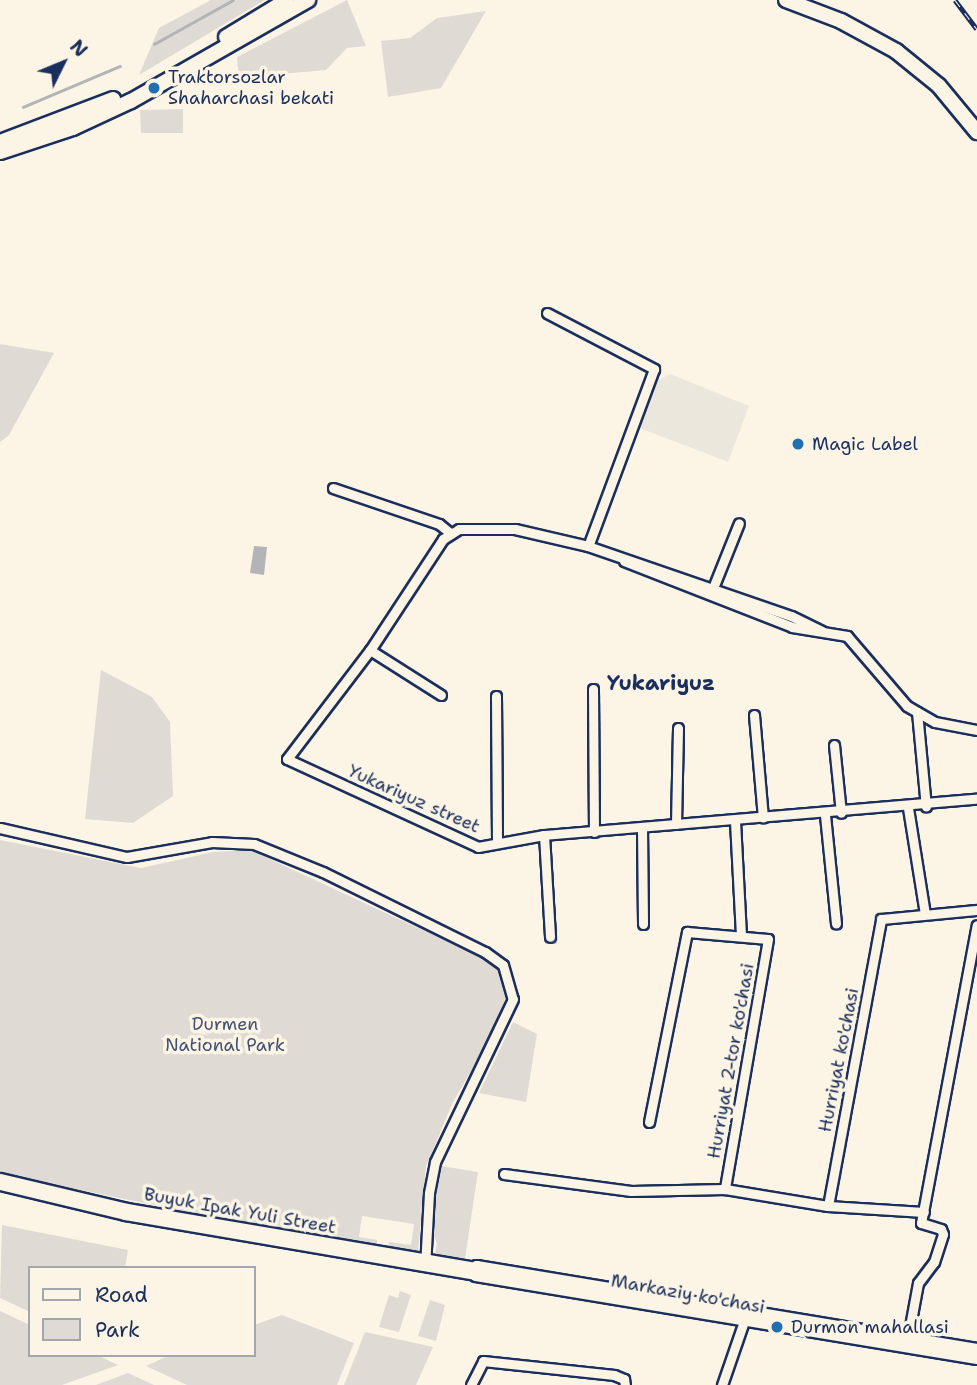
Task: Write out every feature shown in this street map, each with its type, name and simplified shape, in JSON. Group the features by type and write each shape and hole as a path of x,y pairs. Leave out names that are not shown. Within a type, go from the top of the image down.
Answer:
{"main road":[{"path":"0,142 130,97 287,0"},
{"path":"0,152 73,128 308,0"},
{"path":"786,0 841,20 895,51 939,86 977,132"},
{"path":"815,0 909,50 943,79 977,118"}],"street":[{"path":"547,313 654,369 588,546"},
{"path":"333,488 439,524 450,533 466,528 515,529 588,546 713,588 822,631"},
{"path":"709,598 739,523"},
{"name":"Yukariyuz street","path":"450,533 370,650 287,759 477,846 497,840 544,835 926,807 977,799"},
{"path":"612,555 709,598 792,627 847,636 898,698 917,712 946,726 977,730"},
{"path":"370,650 441,695"},
{"path":"593,689 594,832"},
{"path":"496,696 497,840"},
{"path":"917,712 926,807"},
{"path":"754,715 763,818"},
{"path":"676,824 678,728"},
{"path":"834,745 841,813"},
{"path":"908,808 925,914 977,910"},
{"path":"825,815 836,923"},
{"path":"649,1122 687,932 741,936 735,821"},
{"path":"642,827 643,924"},
{"path":"0,828 127,857 212,842 254,844 323,872 485,952 503,965 513,999 435,1162 429,1193 425,1262"},
{"path":"544,835 550,937"},
{"name":"Hurriyat ko'chasi","path":"828,1206 881,919 925,914"},
{"path":"907,1341 918,1283 934,1262 943,1234 942,1229 921,1223 977,925"},
{"name":"Hurriyat 2-tor ko'chasi","path":"725,1189 768,939 741,936"},
{"path":"504,1174 631,1191 725,1189 828,1206 924,1212"},
{"name":"Buyuk Ipak Yuli Street","path":"0,1178 127,1208 476,1271"},
{"name":"Buyuk Ipak Yuli Street","path":"0,1185 125,1215 425,1262"},
{"name":"Markaziy ko'chasi","path":"476,1271 745,1316 977,1349"},
{"path":"722,1385 745,1316"},
{"name":"Markaziy ko'chasi","path":"907,1341 977,1358"},
{"path":"471,1385 482,1361 614,1375 624,1378 625,1385"}],"shaded area":[{"path":"670,374 749,406 728,462 637,427 654,382"},
{"path":"254,546 267,547 264,575 250,573"}],"green space":[{"path":"211,0 265,0 139,75 159,28"},
{"path":"347,0 366,46 347,48 326,70 249,77 238,70 237,57"},
{"path":"486,11 441,88 388,97 381,41 410,38 437,18"},
{"path":"183,109 183,133 141,133 140,110"},
{"path":"0,344 54,353 9,435 0,442"},
{"path":"101,670 152,697 170,722 173,796 133,823 85,819"},
{"name":"Durmen National Park","path":"0,840 141,868 213,852 250,850 487,960 501,972 507,992 495,1030 453,1102 426,1166 418,1252 388,1247 389,1242 411,1245 414,1224 362,1216 359,1237 377,1240 377,1245 191,1213 0,1173"},
{"path":"513,1022 537,1034 526,1102 479,1093"},
{"path":"442,1166 478,1172 465,1258 435,1255 437,1244 430,1225"},
{"path":"2,1225 128,1250 125,1266 28,1266 28,1311 0,1298"},
{"path":"400,1291 411,1295 399,1332 379,1327 389,1295 398,1298"},
{"path":"430,1300 445,1305 436,1341 418,1336"},
{"path":"0,1311 28,1324 28,1357 101,1357 118,1365 62,1385 0,1385"},
{"path":"282,1315 354,1343 337,1385 187,1385 146,1366 166,1357 256,1357 256,1324"},
{"path":"365,1332 433,1347 416,1385 344,1385"},
{"path":"128,1373 154,1385 96,1385"}],"waterway":[{"path":"154,44 233,0"},
{"path":"23,107 120,66"}],"railway":[{"path":"955,0 977,29"}],"place":[{"name":"Traktorsozlar Shaharchasi bekati","path":"154,88"},
{"name":"Magic Label","path":"798,444"},
{"name":"Durmon mahallasi","path":"777,1327"}],"district":[{"name":"Yukariyuz","path":"661,683"}]}
